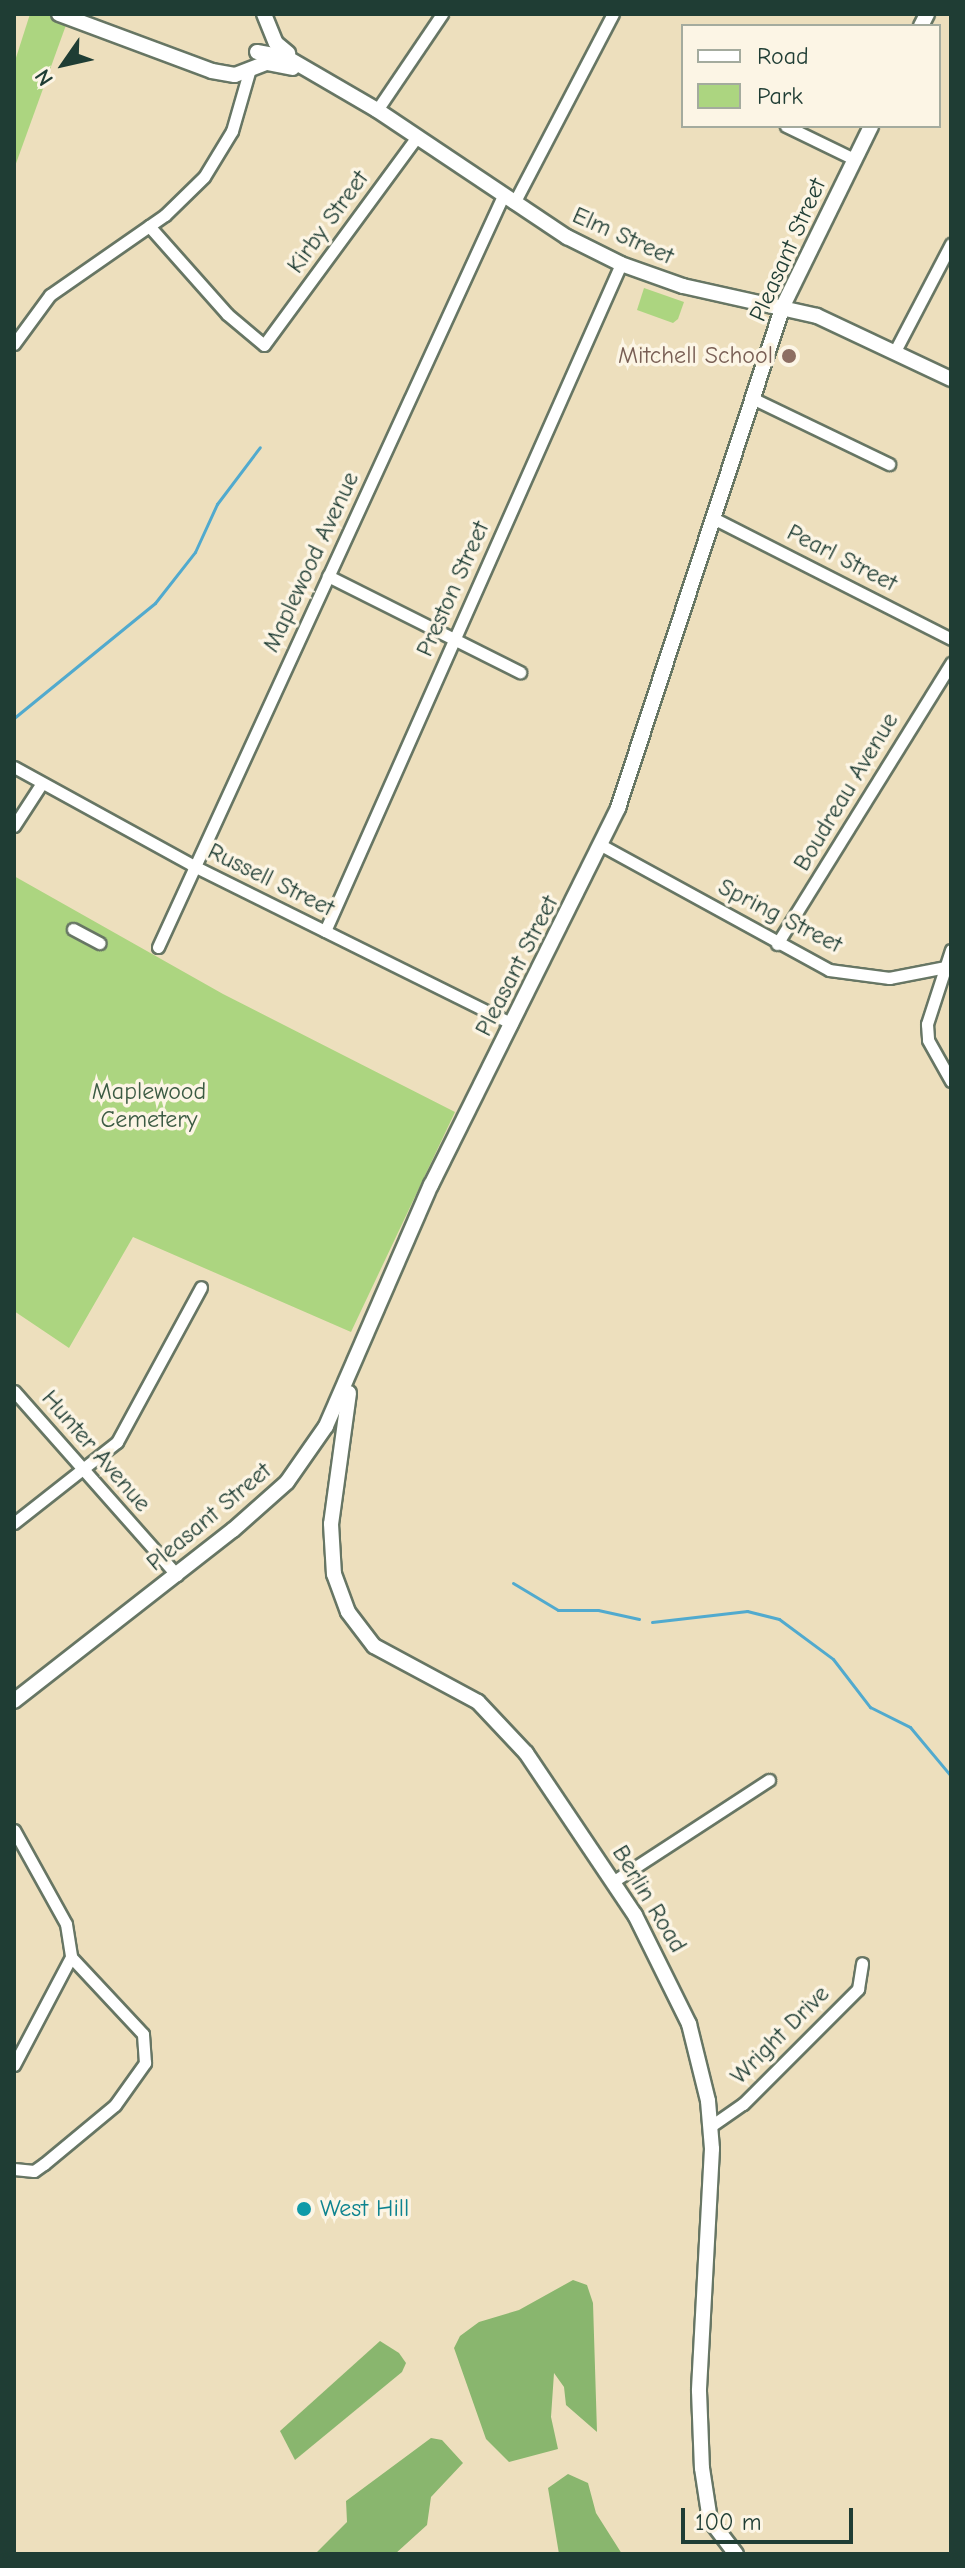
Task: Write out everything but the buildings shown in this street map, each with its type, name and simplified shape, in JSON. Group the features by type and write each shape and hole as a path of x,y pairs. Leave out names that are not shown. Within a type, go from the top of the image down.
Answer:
{"street":[{"name":"Elm Street","path":"59,14 181,62 235,75 267,63 306,70"},
{"name":"Elm Street","path":"262,14 276,43 306,70"},
{"path":"14,344 50,295 184,198 222,153 257,52 262,14"},
{"path":"377,110 442,14"},
{"name":"Maplewood Avenue","path":"158,947 192,865 509,199 613,14"},
{"name":"Elm Street","path":"257,52 276,52 377,110 509,199 621,264 683,286 783,306 895,351 951,379"},
{"path":"790,128 854,159"},
{"name":"Pleasant Street","path":"14,1701 177,1575 287,1482 326,1426 431,1185 601,845 647,728 783,306 870,128"},
{"name":"Kirby Street","path":"149,226 258,344 275,333 417,137"},
{"path":"895,351 951,244"},
{"name":"Preston Street","path":"325,931 621,264"},
{"path":"754,399 889,464"},
{"name":"Pearl Street","path":"713,518 951,639"},
{"path":"328,576 520,672"},
{"name":"Boudreau Avenue","path":"777,944 951,663"},
{"name":"Russell Street","path":"14,767 40,786 192,865 512,1024"},
{"path":"14,826 40,786"},
{"name":"Spring Street","path":"601,845 829,970 901,977 947,967"},
{"path":"73,929 99,943"},
{"path":"951,950 928,1040 951,1081"},
{"path":"14,1523 117,1442 201,1287"},
{"name":"Berlin Road","path":"355,1365 331,1524 334,1574 348,1612 364,1638 385,1654 450,1686 497,1719 550,1783 661,1959 689,2024 711,2126 700,2440 710,2520 736,2554"},
{"name":"Hunter Avenue","path":"14,1391 177,1575"},
{"path":"614,1881 769,1780"},
{"path":"14,1830 66,1924 71,1957 143,2034 145,2063 115,2105 55,2155 34,2171 14,2169"},
{"path":"14,2065 71,1957"},
{"name":"Wright Drive","path":"711,2126 743,2104 858,1989 862,1963"}],"green space":[{"path":"30,14 70,14 14,169 14,64"},
{"path":"644,288 684,302 678,319 673,323 637,310"},
{"name":"Maplewood Cemetery","path":"14,876 223,994 455,1112 351,1332 133,1237 69,1348 14,1311"},
{"path":"573,2280 587,2285 593,2303 597,2432 566,2405 564,2387 554,2373 551,2417 558,2449 509,2462 486,2439 454,2348 460,2336 479,2322 519,2310"},
{"path":"380,2341 399,2353 406,2363 402,2372 295,2460 280,2431"},
{"path":"431,2438 442,2440 463,2463 431,2497 427,2525 395,2554 315,2554 347,2522 346,2501"},
{"path":"568,2474 588,2483 596,2513 622,2554 559,2554 548,2488"}],"waterway":[{"path":"14,718 155,603 195,552 217,504 260,447"},
{"path":"513,1583 558,1610 598,1610 639,1619"},
{"path":"652,1622 747,1611 779,1619 833,1659 870,1707 910,1727 951,1776"}],"place":[{"name":"Mitchell School","path":"789,356"},
{"name":"West Hill","path":"304,2209"}]}
